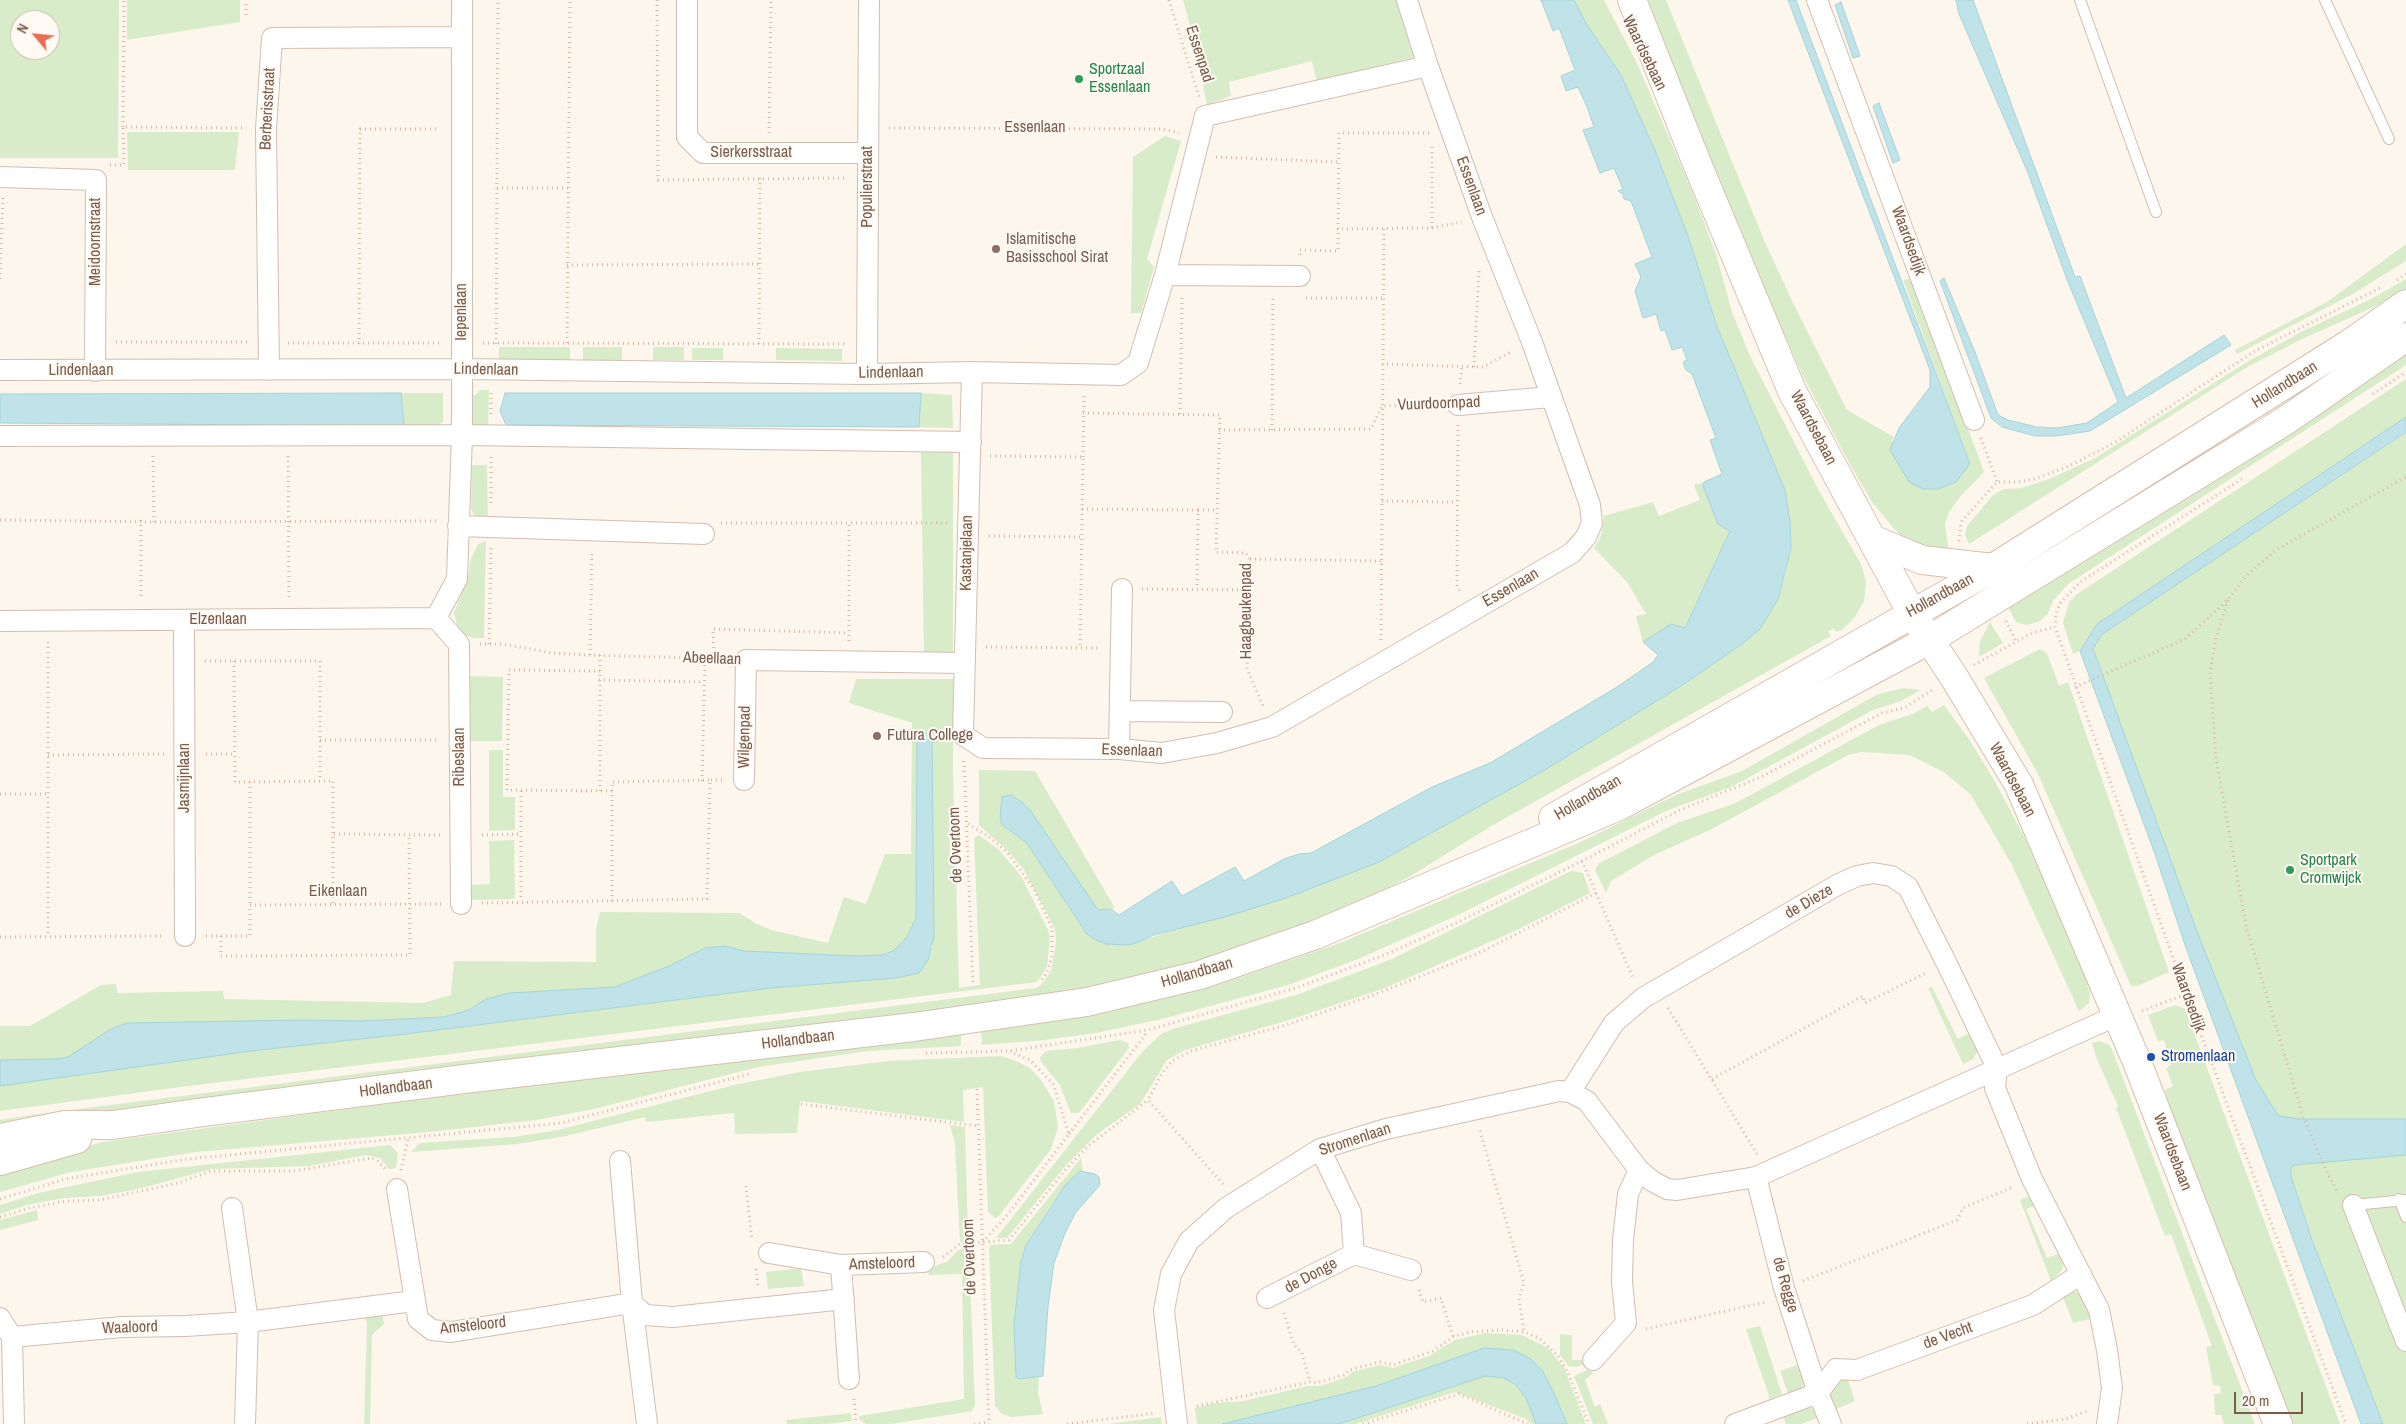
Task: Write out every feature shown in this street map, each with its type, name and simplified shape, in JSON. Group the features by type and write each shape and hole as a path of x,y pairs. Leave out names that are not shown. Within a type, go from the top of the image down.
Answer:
{"main road":[{"name":"Waardsebaan","path":"1619,0 1696,161"},
{"name":"Waardsebaan","path":"1632,0 1696,161 1792,391 1911,612 2019,785 2118,1015 2278,1424"},
{"name":"Hollandbaan","path":"1463,871 1911,612 1992,568 2333,354 2406,304"},
{"name":"Hollandbaan","path":"0,1138 65,1125 113,1126 197,1113 434,1083 914,1027 1087,1002 1200,975 1307,938 1619,806 1929,640 2288,419 2406,337"},
{"path":"1872,539 1922,560 1992,568"},
{"name":"Hollandbaan","path":"0,1161 113,1126"}],"street":[{"name":"Iepenlaan","path":"436,618 457,579 462,435 462,0"},
{"name":"Sierkersstraat","path":"687,0 687,137 703,154 868,153"},
{"name":"Populierstraat","path":"867,374 869,0"},
{"name":"Essenlaan","path":"963,735 983,748 1119,750 1162,753 1217,744 1272,727 1572,553 1586,536 1592,523 1590,505 1532,342 1482,217 1428,66 1407,0"},
{"name":"Waardsedijk","path":"1817,0 1974,420"},
{"name":"Berberisstraat","path":"269,370 266,129 272,38 462,37"},
{"path":"972,372 1121,375 1138,363 1174,275 1205,116 1428,66"},
{"name":"Meidoornstraat","path":"2,177 96,180 95,371"},
{"path":"1174,275 1300,276"},
{"name":"Lindenlaan","path":"0,370 462,369 867,374 972,372"},
{"name":"Kastanjelaan","path":"963,735 972,372"},
{"name":"Vuurdoornpad","path":"1458,405 1551,397"},
{"path":"0,436 462,435 970,448"},
{"path":"458,523 704,534"},
{"path":"1119,750 1122,588"},
{"path":"436,618 460,644"},
{"name":"Elzenlaan","path":"0,621 436,618"},
{"name":"Jasmijnlaan","path":"184,620 185,936"},
{"name":"Ribeslaan","path":"460,644 460,904"},
{"name":"Abeellaan","path":"746,660 849,662 965,655"},
{"name":"Wilgenpad","path":"744,780 746,660"},
{"path":"1120,711 1222,712"},
{"name":"de Dieze","path":"1570,1092 1614,1023 1650,994 1839,884 1857,876 1873,873 1891,876 1908,887 1997,1068"},
{"path":"1570,1092 1587,1101 1639,1170 1659,1185 1677,1190 1762,1174 2118,1015"},
{"path":"1997,1068 1995,1088 2032,1179 2099,1310 2108,1350 2112,1388 2107,1424"},
{"name":"Stromenlaan","path":"1177,1417 1164,1310 1171,1274 1189,1241 1237,1200 1320,1149 1386,1129 1475,1111 1559,1091 1570,1092"},
{"name":"de Donge","path":"1320,1149 1352,1213 1354,1254"},
{"path":"620,1161 632,1303 647,1424"},
{"path":"1593,1360 1626,1323 1622,1282 1622,1240 1628,1194 1639,1170"},
{"name":"de Regge","path":"1762,1174 1786,1293 1818,1393 1831,1424"},
{"name":"Amsteloord","path":"397,1189 418,1319 432,1330 450,1332 632,1303"},
{"path":"2353,1205 2406,1341"},
{"path":"232,1208 248,1322 244,1424"},
{"name":"Amsteloord","path":"769,1253 841,1265 924,1262"},
{"name":"de Donge","path":"1273,1296 1354,1254 1411,1270"},
{"name":"Amsteloord","path":"841,1265 849,1379"},
{"name":"de Vecht","path":"1818,1393 1836,1369 1857,1370 2033,1305 2081,1274"},
{"path":"632,1303 645,1315 673,1318 844,1300"},
{"name":"Waaloord","path":"12,1338 122,1327 248,1322 414,1301"},
{"path":"0,1318 12,1338 14,1424"},
{"path":"1735,1424 1818,1393"}],"lane":[{"path":"2080,0 2156,212"},
{"path":"2325,0 2389,139"},
{"path":"2353,1205 2402,1200 2406,1218"}],"path":[{"path":"96,180 96,165 124,164 124,0"},
{"path":"246,0 246,15"},
{"path":"496,370 498,0"},
{"path":"567,343 570,0"},
{"path":"759,344 760,264 771,0"},
{"name":"Essenpad","path":"1169,0 1205,116"},
{"path":"123,127 266,129"},
{"name":"Essenlaan","path":"868,128 1162,129 1198,147 1338,162"},
{"path":"359,370 360,129 440,129"},
{"path":"1383,298 1300,298 1300,250 1338,251 1339,133 1432,132 1432,228"},
{"path":"0,279 2,177"},
{"path":"497,188 568,188"},
{"path":"1337,229 1432,228 1482,217"},
{"path":"1382,663 1380,561 1384,228"},
{"path":"567,265 760,264"},
{"path":"1474,367 1479,267"},
{"path":"1974,420 1997,482 2019,482 2048,475 2114,443 2255,351 2406,274"},
{"path":"1174,275 1180,414"},
{"path":"1272,430 1273,276"},
{"path":"1382,364 1483,367 1532,342"},
{"path":"1462,366 1458,405 1457,586 1473,610"},
{"path":"2364,399 2406,372"},
{"path":"1080,648 1085,375"},
{"name":"Vuurdoornpad","path":"1219,430 1370,429 1382,406 1458,405"},
{"path":"1083,413 1220,415 1219,430"},
{"name":"Haagbeukenpad","path":"1219,430 1216,552 1246,553 1250,558 1247,669 1272,727"},
{"path":"153,436 154,522"},
{"path":"288,436 290,520 289,620"},
{"path":"970,448 1083,457"},
{"path":"2016,641 2032,633 2055,627 2056,613 2061,602 2080,582 2250,474"},
{"path":"2075,688 2185,640 2228,600 2246,576 2276,550 2406,477"},
{"path":"1382,501 1457,502"},
{"path":"1082,509 1217,510"},
{"path":"1197,589 1198,510"},
{"path":"0,520 141,520 154,522 290,520 458,523"},
{"path":"141,520 141,621"},
{"path":"849,662 850,522"},
{"path":"704,534 710,523 850,522 1082,537"},
{"path":"590,655 592,530"},
{"path":"1250,558 1380,561"},
{"path":"1122,588 1249,590"},
{"path":"2228,600 2216,637 2210,674 2216,759 2246,926 2302,1113 2335,1190 2353,1205"},
{"path":"48,621 48,937"},
{"name":"Waardsedijk","path":"2055,627 2075,688 2186,994 2346,1424"},
{"path":"714,658 713,629 849,632"},
{"name":"Abeellaan","path":"460,644 503,644 552,653 600,656 746,660"},
{"path":"965,655 1080,648 1121,649"},
{"path":"600,656 600,791"},
{"path":"702,780 705,659"},
{"path":"185,661 320,660 320,781"},
{"path":"234,661 235,782 333,781 334,904"},
{"path":"600,672 509,670 508,790 612,792 612,901"},
{"path":"599,680 704,682"},
{"name":"de Overtoom","path":"963,735 973,984"},
{"path":"320,740 460,740"},
{"path":"48,755 234,754"},
{"name":"Eikenlaan","path":"250,905 460,904 521,901 707,899 710,780"},
{"name":"Wilgenpad","path":"612,792 612,782 744,780"},
{"path":"0,937 250,936 250,782"},
{"path":"521,791 521,901"},
{"path":"0,794 48,794"},
{"path":"968,824 988,836 1007,852 1034,889 1052,928 1052,956 1047,973 1038,984"},
{"path":"334,834 521,834"},
{"path":"221,936 220,956 410,955 409,835"},
{"path":"1582,862 1596,893 1650,994 1712,1079 1762,1174"},
{"path":"924,1262 944,1257 960,1244 1009,1240 1066,1169 1087,1147 1148,1100 1161,1075 1172,1060 1191,1052 1286,1025 1376,994 1481,952 1596,893"},
{"path":"1712,1079 1863,996 1865,1002 1947,964"},
{"path":"2118,1015 2142,1012 2186,994"},
{"path":"982,1243 1009,1213 1148,1030"},
{"path":"1009,1051 1030,1060 1053,1084 1069,1134"},
{"name":"de Overtoom","path":"977,1089 989,1423"},
{"path":"1148,1100 1237,1200"},
{"path":"801,1104 978,1126"},
{"path":"1475,1111 1524,1283 1519,1298 1524,1332"},
{"path":"397,1189 408,1139"},
{"path":"0,1217 29,1208 66,1202 99,1200 168,1185 211,1172 293,1171 336,1166 364,1158 377,1160 389,1174 397,1189"},
{"path":"1626,1323 1643,1330 1786,1293 1957,1220 1963,1208 2032,1179"},
{"path":"1411,1270 1423,1302 1441,1298 1453,1337"},
{"path":"1273,1296 1294,1344 1302,1353 1310,1382"},
{"path":"1067,1424 1177,1417 1310,1382 1316,1383 1345,1375 1349,1370 1380,1362 1393,1364 1433,1352 1453,1337 1470,1332 1502,1330 1524,1332 1539,1338 1558,1356 1568,1373 1589,1424"},
{"path":"1363,1424 1452,1394 1458,1394 1528,1424"},
{"path":"2027,1424 2066,1419 2111,1401"},
{"path":"974,1424 989,1423"}],"green space":[{"path":"0,0 119,0 118,158 0,158"},
{"path":"127,0 240,0 240,22 127,40"},
{"path":"1183,0 1401,0 1418,56 1317,82 1312,61 1229,82 1231,96 1207,105"},
{"path":"1574,0 1604,0 1637,63 1692,191 1716,254 1732,312 1750,356 1818,489 1861,564 1866,581 1864,601 1855,617 1843,629 1836,632 1834,628 1828,631 1831,636 1493,825 1409,877 1352,908 1350,904 1344,906 1347,911 1195,965 1085,990 929,1012 0,1130 0,1120 31,1115 1036,988 1041,985 1051,971 1056,942 1055,929 1024,870 1009,852 979,825 979,770 1035,771 1115,908 1098,910 1022,802 1002,825 1026,842 1087,934 1106,944 1129,945 1379,862 1543,771 1681,686 1742,644 1760,629 1778,599 1785,574 1791,548 1790,522 1785,490 1716,324 1689,239 1654,148 1621,75 1587,25"},
{"path":"1647,0 1666,0 1764,240 1793,303 1847,410 1894,437 1892,441 1970,464 1903,280 1913,278 1984,472 1960,497 1949,512 1945,524 1949,552 1909,543 1896,531 1872,502 1851,466 1804,378 1752,263"},
{"path":"127,132 239,132 235,170 128,170"},
{"path":"1165,136 1181,141 1147,259 1154,267 1141,313 1131,313 1133,157"},
{"path":"2406,244 2406,261 2351,295 2237,354 2235,350 2327,302"},
{"path":"2406,279 2406,289 2376,306 2302,339 2249,366 1969,544 1965,535 1967,526 1993,495 2004,489 2022,488 2049,479 2095,458 2247,362 2301,332 2373,298"},
{"path":"499,347 570,347 570,361 499,361"},
{"path":"583,347 622,347 622,360 583,360"},
{"path":"653,347 684,347 684,360 653,360"},
{"path":"692,348 723,348 723,360 692,360"},
{"path":"776,348 842,349 842,361 776,360"},
{"path":"2406,354 2406,365 2068,584 2053,601 2047,615 2038,622 2026,625 2016,622 2008,607 2078,565"},
{"path":"2406,379 2406,417 2097,624 2080,651 2073,654 2063,623 2069,602 2077,594"},
{"path":"481,390 489,390 488,431 473,426 468,418 468,400"},
{"path":"401,393 443,393 443,422 435,426 404,426"},
{"path":"921,393 952,395 953,428 919,427"},
{"name":"Sportpark Cromwijck","path":"2406,432 2406,1424 2383,1424 2312,1240 2291,1176 2291,1167 2198,934 2093,649 2101,635"},
{"path":"921,450 953,450 953,658 924,657"},
{"path":"472,465 487,465 488,522 475,517 471,509"},
{"path":"1704,482 1703,486 1730,531 1684,629 1671,624 1643,642 1636,616 1646,614 1627,582 1594,548 1601,536 1604,516 1653,502 1659,516 1700,500 1694,485"},
{"path":"486,541 484,638 473,638 463,634 457,625 454,613 469,573 470,561 478,544"},
{"path":"1990,622 2003,643 1979,657 1980,641"},
{"path":"2040,649 2047,653 2059,686 2068,682 2169,972 2137,986 2131,986 2038,774 1984,678"},
{"path":"469,676 503,677 502,741 468,741"},
{"path":"856,679 953,679 953,768 959,988 980,985 974,838 979,835 999,850 1021,876 1048,930 1050,938 1047,967 1037,982 0,1111 0,1086 53,1078 251,1051 406,1034 771,988 896,978 933,947 932,739 930,736 917,741 916,918 913,928 902,944 893,951 882,955 856,956 744,951 725,946 705,948 669,966 615,987 486,999 469,1010 444,1017 361,1021 303,1020 90,1045 68,1057 55,1059 0,1060 0,1026 30,1026 101,985 116,984 117,993 223,991 224,999 423,1003 451,995 454,961 596,962 596,929 600,912 739,913 771,930 828,943 844,897 866,904 885,854 911,854 912,723 849,703"},
{"path":"1904,688 1921,690 1901,701 1873,710 1731,787 1666,811 1458,915 1358,959 1288,985 1162,1019 1096,1033 1045,1040 982,1045 981,1030 1105,1012 1163,999 1218,985 1340,943 1583,841 1676,795 1742,771 1878,694"},
{"path":"1944,705 1968,738 1993,778 2051,887 2094,982 2087,985 2090,992 2089,1003 2079,1011 2012,865 1971,795 1944,772 1909,755 1861,752 1848,755 1712,829 1654,855 1611,881 1606,893 1595,870 1598,864 1677,823 1736,803 1879,725 1915,713 1927,706 1932,712"},
{"path":"489,750 503,750 503,797 515,797 515,830 489,831"},
{"path":"514,840 515,899 470,900 469,885 490,884 489,841"},
{"path":"1571,871 1583,873 1590,893 1517,930 1385,988 1283,1022 1185,1050 1167,1060 1140,1104 1096,1135 1066,1165 1007,1238 996,1238 1142,1052 1161,1034 1176,1028 1299,994 1392,959"},
{"path":"1932,987 1958,1039 1973,1031 1978,1050 1973,1059 1963,1064 1928,988"},
{"path":"2175,1005 2185,1009 2340,1424 2290,1424 2178,1139 2165,1090 2173,1086 2166,1068 2171,1065 2164,1040 2158,1041 2148,1015"},
{"path":"961,1033 961,1046 868,1051 758,1067 594,1109 536,1120 429,1132 196,1152 71,1172 0,1192 0,1167 103,1142 443,1096"},
{"path":"1120,1040 1128,1043 1129,1048 1079,1113 1071,1113 1060,1085 1041,1062 1040,1057 1046,1051 1077,1048"},
{"path":"2098,1041 2111,1047 2255,1424 2224,1424 2221,1415 2215,1415 2214,1394 2221,1393 2220,1386 2213,1385 2206,1347 2212,1346 2171,1234 2165,1236 2116,1108 2118,1106 2096,1057 2092,1043"},
{"path":"1000,1056 1030,1068 1041,1080 1054,1101 1058,1127 1051,1149 998,1217 995,1218 988,1212 983,1087 963,1090 964,1122 800,1101 797,1133 735,1134 734,1113 646,1122 645,1117 566,1136 517,1144 411,1152 420,1143 513,1137 558,1130 734,1085 800,1072 888,1061"},
{"path":"950,1125 965,1127 968,1240 960,1242 955,1144"},
{"path":"390,1145 398,1153 396,1168 389,1169 380,1158 366,1155 309,1166 212,1169 142,1188 101,1196 64,1198 27,1205 0,1214 0,1205 38,1193 138,1172"},
{"path":"1081,1158 1083,1172 1080,1171 1066,1184 1046,1213 1026,1245 1021,1262 1014,1324 1015,1357 1019,1379 1039,1376 1038,1393 1043,1414 1011,1417 1002,1414 995,1406 990,1245 1011,1244"},
{"path":"2030,1196 2035,1206 2026,1209 2047,1258 2061,1253 2064,1258 2062,1270 2051,1281 2020,1200"},
{"path":"37,1210 38,1220 0,1230 0,1220"},
{"path":"969,1248 975,1405 972,1411 891,1424 866,1424 859,1419 859,1416 964,1399 962,1274 928,1275 930,1268 948,1261 958,1250"},
{"path":"801,1268 804,1286 768,1289 766,1272"},
{"path":"2071,1291 2081,1293 2094,1318 2073,1323 2062,1295"},
{"path":"382,1314 384,1324 372,1335 370,1424 364,1424 367,1322 364,1317 365,1315"},
{"path":"1760,1326 1782,1394 1770,1399 1746,1329"},
{"path":"1485,1333 1522,1335 1548,1348 1564,1368 1586,1424 1567,1424 1542,1370 1531,1359 1484,1348 1376,1386 1222,1424 1197,1424 1195,1408 1215,1403 1244,1401 1307,1386 1320,1386 1347,1377 1352,1372 1380,1365 1393,1368 1429,1356 1455,1340"},
{"path":"1560,1334 1572,1335 1572,1360 1588,1360 1588,1363 1575,1367 1568,1366 1560,1355"},
{"path":"1800,1364 1804,1380 1803,1385 1801,1390 1789,1396 1780,1371"},
{"path":"1589,1369 1593,1373 1585,1380 1595,1407 1600,1404 1608,1424 1593,1424 1574,1376"},
{"path":"1846,1375 1855,1401 1834,1410 1828,1388"},
{"path":"1485,1376 1504,1378 1516,1385 1526,1398 1536,1424 1531,1424 1526,1419 1455,1392 1356,1424 1339,1424"},
{"path":"1807,1407 1815,1410 1820,1417 1801,1424 1786,1424 1782,1414"},
{"path":"851,1413 852,1421 828,1424 787,1424 786,1420"},
{"path":"1161,1417 1162,1424 1108,1424"}],"water":[{"path":"1541,0 1574,0 1587,25 1621,75 1654,148 1689,239 1716,324 1785,490 1790,522 1791,548 1778,599 1760,629 1742,644 1681,686 1543,771 1379,862 1286,898 1228,916 1154,935 1129,945 1106,944 1098,941 1087,934 1026,842 1002,825 1000,818 1002,797 1011,795 1030,810 1098,910 1111,909 1119,915 1172,881 1182,896 1235,867 1244,881 1284,859 1299,854 1311,853 1432,787 1490,763 1617,687 1653,662 1658,655 1643,642 1671,624 1685,628 1730,531 1718,524 1703,486 1704,482 1722,474 1710,440 1716,438 1692,374 1686,370 1683,362 1687,360 1682,347 1672,350 1665,330 1661,331 1656,314 1643,318 1635,291 1641,277 1635,264 1652,257 1631,201 1624,199 1623,194 1618,191 1623,189 1614,168 1600,173 1583,130 1594,127 1587,107 1578,87 1566,91 1561,76 1575,70 1559,28 1553,31"},
{"path":"1788,0 1796,0 1970,464 1956,482 1938,489 1923,489 1909,482 1890,450 1899,428 1930,387 1930,370"},
{"path":"1956,0 1973,0 2075,277 2080,276 2126,398 2224,335 2231,345 2090,431 2056,436 2035,436 2002,427 1991,418 1940,281 1944,278 1975,352 1998,415 2008,420 2037,427 2057,428 2087,423 2118,402 2068,282 2028,173 1959,14"},
{"path":"1841,2 1860,56 1853,58 1835,5"},
{"path":"1879,103 1900,160 1893,163 1873,106"},
{"path":"401,393 404,426 0,423 0,394"},
{"path":"505,393 921,393 919,427 506,425 500,411"},
{"path":"2406,417 2406,432 2101,635 2093,649 2198,934 2256,1080 2272,1106 2279,1116 2299,1119 2406,1119 2406,1155 2294,1165 2291,1168 2291,1176 2312,1240 2383,1424 2361,1424 2185,945 2155,854 2080,651 2097,624"},
{"path":"924,731 932,739 934,937 928,960 919,973 896,978 771,988 406,1034 251,1051 0,1086 0,1060 68,1057 111,1029 127,1023 361,1021 444,1017 469,1010 486,999 510,993 615,987 669,966 705,948 725,946 744,951 856,956 882,955 893,951 907,937 916,918 917,741"},
{"path":"1080,1171 1095,1174 1099,1177 1100,1185 1076,1212 1065,1233 1054,1263 1048,1307 1043,1376 1019,1379 1016,1377 1014,1324 1021,1262 1026,1245 1066,1184"},
{"path":"1484,1348 1513,1350 1531,1359 1542,1370 1567,1424 1536,1424 1526,1398 1516,1385 1504,1378 1485,1376 1339,1424 1222,1424 1376,1386"}],"place":[{"name":"Sportzaal Essenlaan","path":"1079,79"},
{"name":"Islamitische Basisschool Sirat","path":"996,249"},
{"name":"Futura College","path":"877,736"},
{"name":"Sportpark Cromwijck","path":"2290,870"},
{"name":"Stromenlaan","path":"2151,1057"}]}
